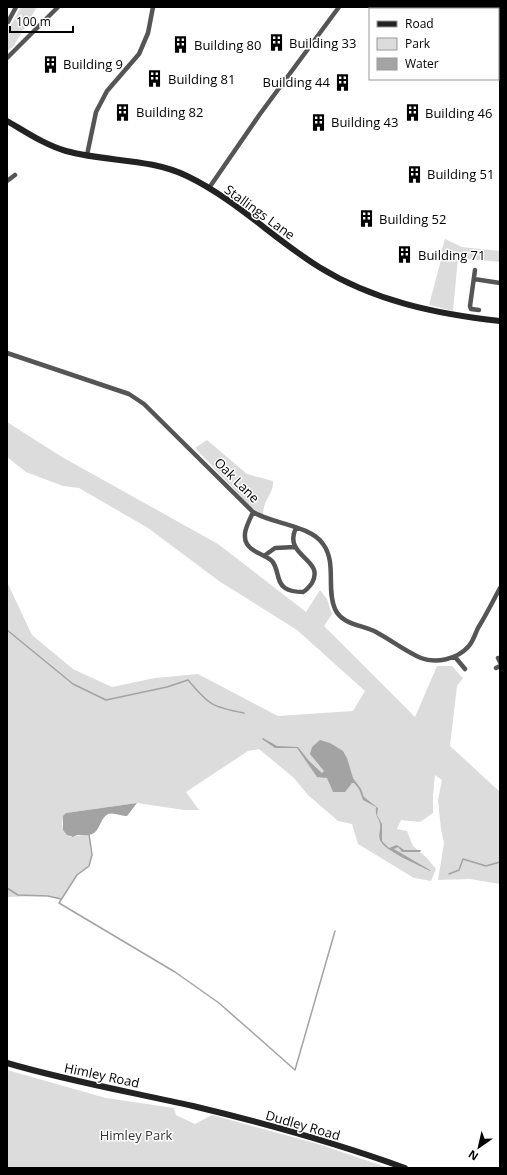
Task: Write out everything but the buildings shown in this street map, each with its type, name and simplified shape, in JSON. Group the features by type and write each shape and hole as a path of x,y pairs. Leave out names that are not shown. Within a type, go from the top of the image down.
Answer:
{"main road":[{"name":"Stallings Lane","path":"7,121 50,144 66,150 87,155 143,162 186,176 209,188 290,248 339,278 380,297 406,305 460,316 500,321"},
{"name":"Himley Road","path":"7,1063 51,1075 194,1106"},
{"name":"Dudley Road","path":"194,1106 288,1131 405,1168"}],"street":[{"path":"8,22 9,14 16,7"},
{"path":"7,58 58,7"},
{"path":"87,155 96,112 107,91 139,54 148,33 153,7"},
{"path":"209,188 260,114 339,7"},
{"path":"7,181 15,175"},
{"path":"475,270 470,306 471,310 479,310"},
{"path":"474,279 500,283"},
{"name":"Oak Lane","path":"7,353 129,394 144,404 165,423 252,512 263,518 311,534 323,543 328,552 331,593 334,609 338,614 355,625 368,628 422,658 441,660 455,657"},
{"path":"252,512 245,533 245,538 250,548 264,556 275,565 280,581 286,589 303,592 310,586 314,574 313,565 295,547 293,535 296,528"},
{"path":"264,556 274,548 295,547"},
{"path":"465,669 455,657 469,646 500,588"}],"green space":[{"path":"21,7 37,7 13,47 7,51 7,32"},
{"path":"445,239 462,247 500,251 500,262 458,258 453,311 429,305"},
{"path":"7,422 62,457 218,544 306,612 320,590 327,599 332,614 324,626 415,717 437,666 452,666 463,678 457,686 450,746 500,792 500,884 470,879 438,880 444,843 438,800 442,780 435,775 433,813 420,822 401,820 397,829 407,831 413,846 427,858 436,869 431,881 414,878 358,844 352,824 338,821 308,795 294,778 259,749 248,751 186,792 199,810 184,810 137,803 66,813 62,826 67,835 70,837 89,834 92,855 88,868 77,875 61,899 48,896 7,897 7,582 32,635 73,669 112,687 155,678 198,674 278,716 353,711 365,691 297,630 219,581 148,528 79,488 63,486 26,472 7,457"},
{"path":"207,440 247,474 273,481 272,490 263,509 263,515 252,508 195,448"},
{"name":"Himley Park","path":"7,1070 106,1098 174,1108 176,1115 195,1124 212,1115 318,1144 389,1168 7,1168"}],"water":[{"path":"263,738 277,746 298,747 309,761 322,773 324,771 310,754 312,747 320,740 330,743 343,751 347,758 353,778 361,789 364,797 378,808 377,815 376,807 363,800 359,789 354,783 352,783 345,792 333,792 327,778 317,777 297,748 275,748 262,739"},
{"path":"137,803 127,816 112,813 105,816 97,830 92,834 73,837 67,835 63,830 63,816 66,813"},
{"path":"377,815 382,824 382,841 389,848 397,845 404,850 421,850 420,852 402,852 398,847 394,849 430,871 388,849 379,838 380,824"}],"waterway":[{"path":"7,630 73,684 106,700 167,687 188,680 201,695 212,704 225,709 244,713"},
{"path":"89,834 92,855 89,866 77,875 59,903 175,972 219,1003 295,1070 335,931"},
{"path":"449,874 459,870 463,859 486,866 500,862"},
{"path":"7,888 18,895 48,896 61,899"}],"place":[{"name":"Building 33","path":"276,43"},
{"name":"Building 80","path":"181,45"},
{"name":"Building 9","path":"50,64"},
{"name":"Building 81","path":"155,79"},
{"name":"Building 44","path":"343,82"},
{"name":"Building 82","path":"123,112"},
{"name":"Building 46","path":"412,113"},
{"name":"Building 43","path":"318,122"},
{"name":"Building 51","path":"414,174"},
{"name":"Building 52","path":"366,219"},
{"name":"Building 71","path":"405,255"}]}
